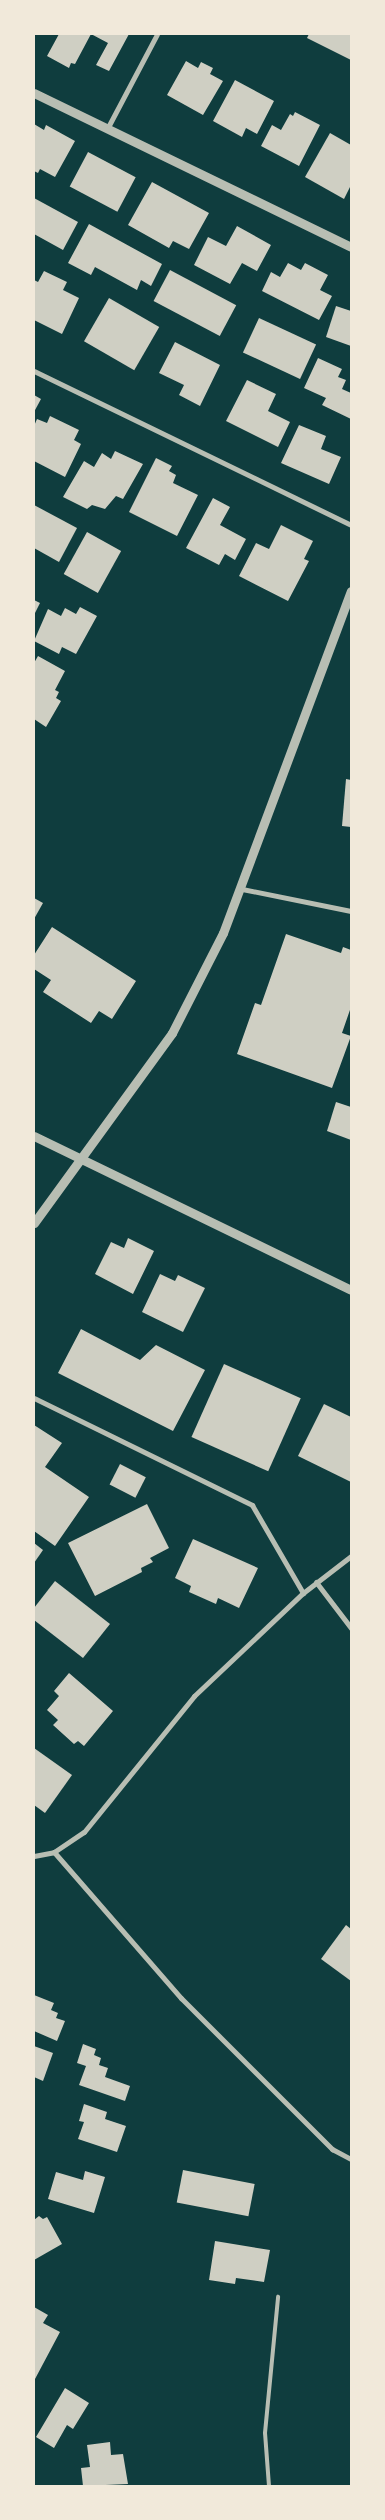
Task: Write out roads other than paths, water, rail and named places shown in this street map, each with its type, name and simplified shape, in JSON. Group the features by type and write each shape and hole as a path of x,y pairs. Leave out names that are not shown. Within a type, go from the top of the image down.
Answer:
{"street":[{"path":"107,128 157,34"},
{"path":"34,93 351,247"},
{"path":"34,372 351,525"},
{"path":"34,1223 79,1157 172,1033 242,889 351,591"},
{"path":"242,889 351,911"},
{"path":"34,1136 351,1290"},
{"path":"34,1398 252,1505 303,1593"},
{"path":"34,1856 54,1852 84,1832 194,1696 303,1593 351,1556"},
{"path":"316,1582 351,1628"},
{"path":"54,1852 181,1998 332,2148 351,2160"}],"lane":[{"path":"269,2486 265,2432 278,2297"}]}
